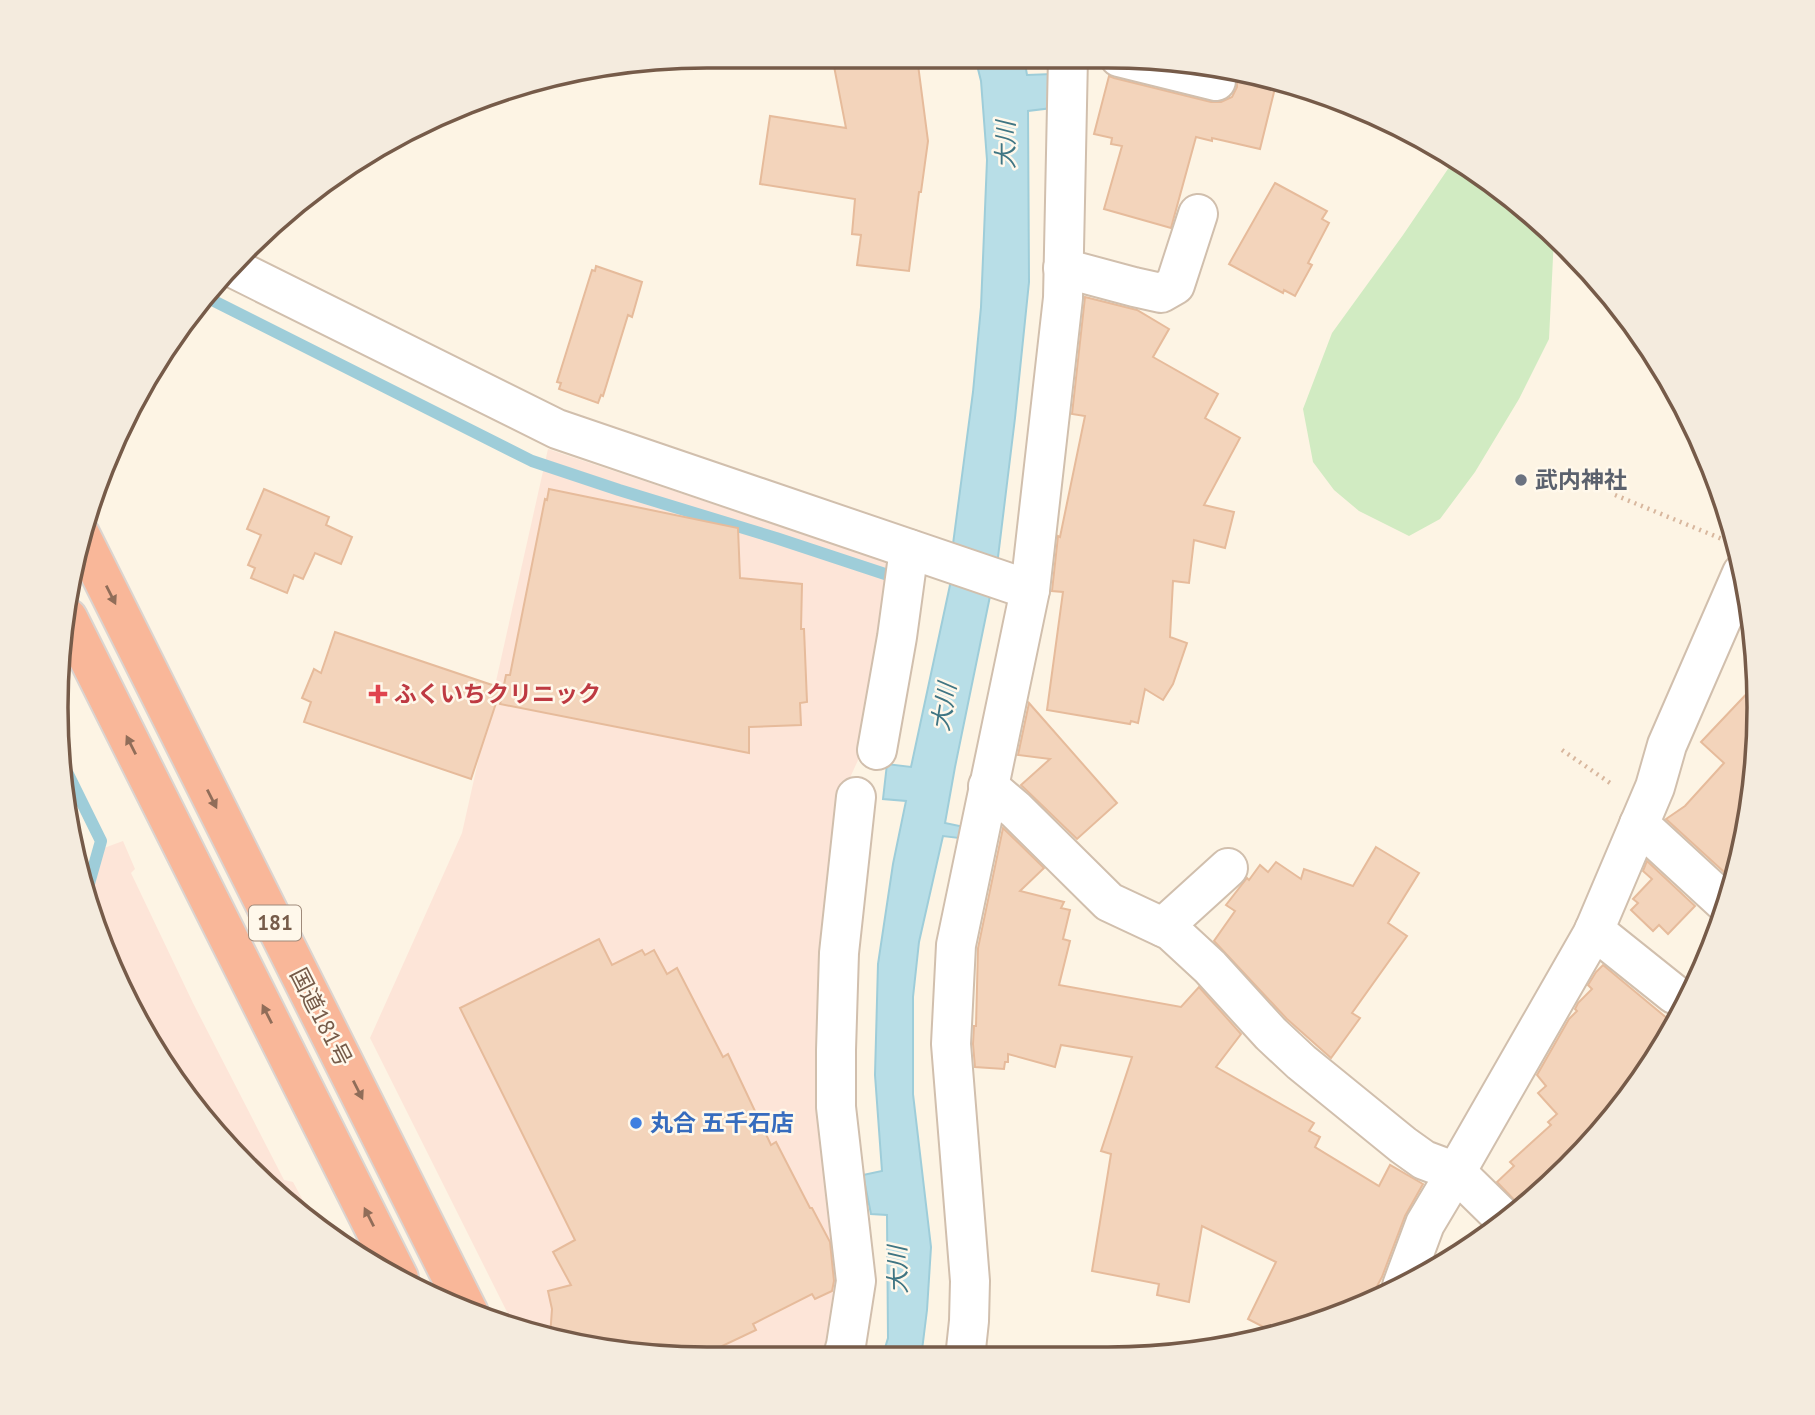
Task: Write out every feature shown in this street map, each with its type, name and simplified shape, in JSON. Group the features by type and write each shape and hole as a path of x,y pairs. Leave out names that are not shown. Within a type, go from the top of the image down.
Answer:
{"highway":[{"name":"国道181号","path":"88,550 461,1297"},
{"name":"国道181号","path":"74,629 384,1259"}],"street":[{"path":"966,1347 970,1321 970,1281 951,1044 956,945 988,786 1016,585 1061,312 1068,68"},
{"path":"1190,74 1216,80"},
{"path":"1063,268 1161,293 1175,285 1198,214"},
{"path":"240,272 557,429 1016,585"},
{"path":"877,750 909,549"},
{"path":"1407,1272 1435,1204 1456,1172 1594,930 1654,787 1730,565"},
{"path":"988,786 1109,902 1171,931 1210,967 1271,1034 1301,1062 1424,1160 1456,1172 1499,1214"},
{"path":"845,1347 856,1281 836,1107 836,1050 839,953 856,797"},
{"path":"1642,816 1718,896"},
{"path":"1163,927 1228,868"},
{"path":"1594,930 1674,994"}],"path":[{"path":"1615,495 1727,553"},
{"path":"1562,750 1642,816"}],"shaded area":[{"path":"548,449 899,566 864,747 843,793 847,1263 831,1347 708,1347 624,1341 542,1325 508,1315 370,1038 462,833"},
{"path":"123,841 135,869 131,873 193,1003 284,1180 293,1182 305,1204 255,1160 227,1129 200,1097 154,1027 117,952 93,882 104,848"}],"green space":[{"path":"1449,167 1497,200 1553,249 1549,339 1519,399 1475,472 1440,519 1409,536 1359,511 1334,490 1313,462 1303,409 1332,333"}],"water":[{"name":"大川","path":"978,68 1026,68 1027,75 1052,74 1052,108 1028,111 1029,282 1015,418 998,557 945,823 969,828 967,839 943,836 919,942 913,997 913,1094 931,1247 922,1347 885,1347 888,1338 887,1215 871,1214 863,1175 882,1171 875,1075 878,964 893,864 906,801 883,799 887,764 911,767 950,585 981,307 987,160"}],"building":[{"path":"834,68 918,68 928,141 909,271 857,265 861,235 852,234 855,199 760,184 770,116 846,128"},
{"path":"1109,76 1211,102 1221,102 1232,97 1237,82 1274,90 1260,149 1196,137 1171,228 1104,209 1122,146 1111,144 1112,138 1094,134"},
{"path":"1275,183 1327,211 1322,219 1329,223 1308,263 1312,265 1295,296 1284,290 1283,293 1229,264"},
{"path":"596,266 642,282 632,317 628,315 603,396 601,395 598,403 559,389 561,383 557,382 592,270 595,271"},
{"path":"1085,297 1137,310 1169,329 1153,357 1218,394 1205,418 1240,438 1204,505 1234,512 1225,548 1194,540 1189,583 1173,581 1170,637 1187,643 1173,684 1163,700 1145,689 1138,723 1131,721 1130,724 1047,710 1063,592 1052,591 1058,536 1060,537 1085,416 1072,414"},
{"path":"264,489 329,517 326,525 352,537 341,564 315,553 303,579 294,575 287,593 251,578 255,568 248,565 261,535 247,529"},
{"path":"549,489 738,528 740,578 802,584 801,629 804,629 807,702 800,703 801,725 749,727 749,753 500,704 506,675 510,675"},
{"path":"335,632 501,688 471,779 304,722 311,702 302,698 314,669 321,673"},
{"path":"1746,694 1741,791 1725,873 1666,819 1685,806 1724,763 1701,742"},
{"path":"1029,703 1117,803 1077,839 1021,785 1050,759 1018,755"},
{"path":"1003,828 1044,868 1020,891 1064,902 1061,908 1070,910 1063,939 1070,941 1059,985 1181,1007 1199,987 1241,1034 1216,1067 1314,1123 1309,1131 1320,1137 1315,1147 1379,1186 1390,1165 1423,1184 1405,1216 1377,1287 1313,1313 1264,1327 1248,1319 1276,1262 1202,1226 1189,1302 1157,1295 1159,1284 1092,1271 1111,1154 1101,1151 1132,1057 1061,1045 1055,1067 1008,1054 1004,1069 975,1067 973,1044 978,948"},
{"path":"1376,847 1419,873 1388,923 1407,936 1352,1013 1360,1018 1331,1058 1287,1019 1214,941 1235,911 1226,905 1260,865 1268,872 1276,862 1301,879 1304,869 1353,886"},
{"path":"1647,861 1695,906 1668,934 1659,925 1653,931 1631,910 1638,903 1633,899 1652,879 1643,871"},
{"path":"599,939 612,965 642,950 645,955 654,950 667,974 677,968 723,1057 728,1054 771,1145 776,1142 830,1242 834,1281 832,1291 815,1299 812,1294 753,1324 756,1330 720,1347 624,1341 551,1327 552,1309 548,1291 571,1285 553,1252 575,1240 460,1008"},
{"path":"1603,965 1666,1017 1615,1097 1560,1160 1515,1200 1497,1182 1514,1166 1510,1162 1551,1125 1548,1122 1557,1114 1538,1093 1546,1086 1537,1075 1569,1019 1577,1011 1575,1009 1578,1003 1592,989 1588,985"}],"waterway":[{"path":"214,301 532,461 888,575"},
{"path":"73,785 101,841 91,876"}],"place":[{"name":"武内神社","path":"1521,480"},
{"name":"ふくいちクリニック","path":"378,694"},
{"name":"丸合 五千石店","path":"636,1123"}]}
